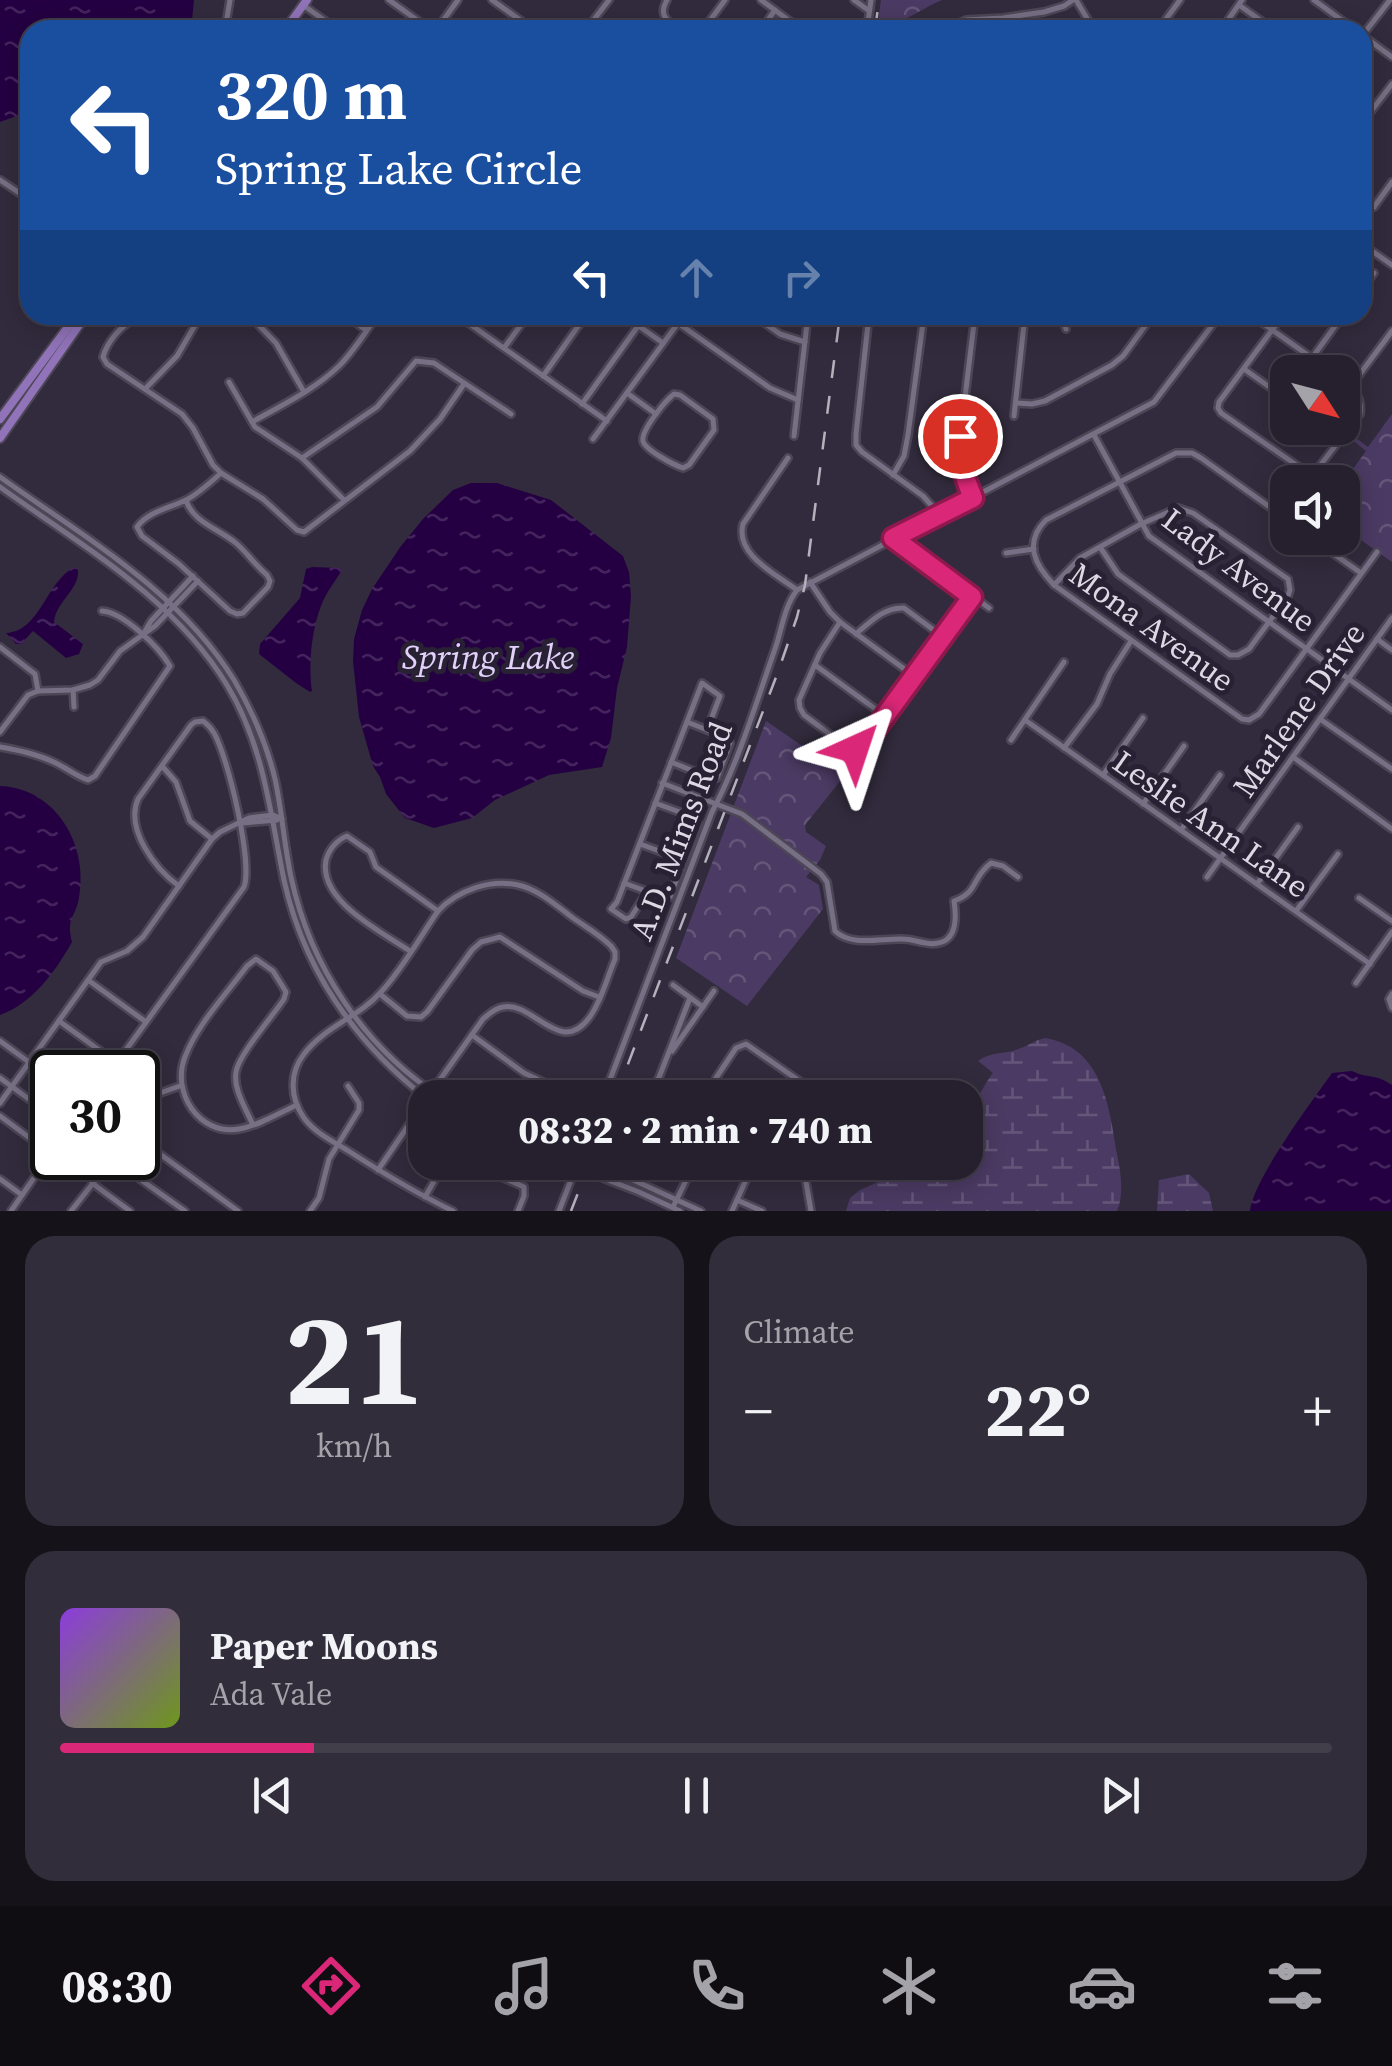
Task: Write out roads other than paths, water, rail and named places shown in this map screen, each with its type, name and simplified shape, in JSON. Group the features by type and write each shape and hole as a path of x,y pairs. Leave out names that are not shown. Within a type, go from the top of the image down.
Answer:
{"main road":[{"path":"0,438 72,325"},
{"path":"0,419 78,325"}],"street":[{"path":"389,0 419,20"},
{"path":"442,20 458,0"},
{"path":"492,0 520,20"},
{"path":"597,0 607,3"},
{"path":"762,0 788,20"},
{"path":"854,0 869,11"},
{"path":"868,20 870,0"},
{"path":"966,20 1044,12 1075,0"},
{"path":"1314,0 1324,3 1344,20"},
{"path":"1372,24 1390,0"},
{"path":"1241,2 1262,20"},
{"path":"305,3 326,20"},
{"path":"768,20 775,10"},
{"path":"1372,111 1392,84"},
{"path":"1374,206 1392,182"},
{"path":"123,325 104,351 102,358 107,364 182,414 220,473 264,499 304,532 418,443 464,384"},
{"path":"145,390 177,356 192,325"},
{"path":"259,325 276,343 304,392"},
{"path":"359,325 366,330"},
{"path":"252,422 304,392 337,367 370,325"},
{"path":"475,325 606,421"},
{"path":"504,348 521,325"},
{"path":"543,376 579,325"},
{"path":"593,440 676,325"},
{"path":"681,325 770,388 798,400"},
{"path":"767,325 805,342"},
{"path":"794,436 807,325"},
{"path":"868,325 856,445 923,496 940,515"},
{"path":"893,475 904,456 923,325"},
{"path":"973,498 958,454 974,325"},
{"path":"1014,416 1025,325"},
{"path":"1065,325 1066,329"},
{"path":"1016,403 1045,402 1112,365 1146,325"},
{"path":"788,458 740,533 744,546 758,561 797,590 1154,402 1212,325"},
{"path":"1265,325 1308,355"},
{"path":"1276,325 1218,408 1305,471 1315,472 1337,445"},
{"path":"1314,355 1337,325"},
{"path":"582,404 638,326 663,343"},
{"path":"1360,374 1392,331"},
{"path":"302,458 377,407 416,361 434,362 511,414"},
{"path":"1244,369 1270,387"},
{"path":"229,382 252,422 302,458 344,500"},
{"path":"627,393 656,414"},
{"path":"674,394 713,419 714,430 683,468 646,446 643,440 656,414 674,394"},
{"name":"Lady Avenue","path":"1094,434 1141,524 1163,549 1392,710"},
{"path":"1006,553 1034,549 1037,529 1046,520 1176,454 1192,453 1270,507"},
{"path":"186,500 195,516 239,546 267,575 270,581 243,613 230,610 142,536 137,527 144,519 186,500 220,473"},
{"path":"0,477 144,580 218,656 249,709 269,758 291,878 322,965 353,1014 412,1080"},
{"path":"0,487 169,607 210,660 236,701 260,760 290,906 320,978 346,1018 380,1058 408,1081"},
{"path":"1054,585 1080,558 1141,524 1178,508 1288,579 1290,590 1249,649 1238,656 1118,574 1100,547"},
{"path":"893,538 989,608"},
{"name":"Mona Avenue","path":"1034,549 1035,560 1054,585 1242,719 1250,720 1258,714 1307,650"},
{"path":"1307,650 1377,552"},
{"path":"1335,555 1361,574"},
{"path":"0,732 22,700 38,691 73,690 98,680 120,651 143,636 195,579"},
{"path":"807,583 840,622 914,676"},
{"name":"A.D. Mims Road","path":"610,1080 762,686 789,602 797,590"},
{"path":"840,622 814,665 800,708 804,715 855,749 886,716 972,597"},
{"path":"856,634 878,616 904,608 943,637"},
{"path":"0,747 46,759 88,780 95,776 170,666 116,613 102,611"},
{"name":"Marlene Drive","path":"1207,877 1392,618"},
{"path":"1377,639 1392,650"},
{"path":"1064,748 1096,704 1132,640"},
{"path":"0,648 35,674 38,691"},
{"path":"1011,740 1064,662"},
{"path":"814,665 886,716"},
{"path":"647,892 631,917 626,919 611,908 624,884 702,683 720,696 707,730"},
{"path":"73,690 74,707"},
{"path":"1103,775 1143,718"},
{"path":"1320,719 1392,769"},
{"name":"Leslie Ann Lane","path":"1025,720 1370,964"},
{"path":"126,1050 244,887 248,871 222,752 210,726 203,721 190,725 138,799 134,818 154,864 179,886"},
{"path":"670,762 716,778 730,742 728,738 687,722"},
{"path":"1143,804 1184,746"},
{"path":"1293,757 1392,829"},
{"path":"162,766 176,782 190,821 212,839"},
{"path":"1181,830 1220,775"},
{"path":"662,783 742,814 822,874 836,930 846,938 942,942 955,926 954,900 972,891 986,866 997,864 1018,877"},
{"path":"624,884 670,897 698,822 655,803"},
{"path":"39,1050 101,962 136,944 212,839 240,823 282,819"},
{"path":"1257,884 1298,827"},
{"path":"410,952 336,896 326,864 334,845 342,837 351,838 370,852 376,867 438,911"},
{"path":"639,843 684,860"},
{"path":"1296,911 1338,854"},
{"path":"440,1080 493,1010 514,1006 558,1031 580,1027 599,997 615,952 606,941 539,894 520,885 478,887 449,899 380,994 318,1038 302,1056 294,1071 293,1090 305,1120 378,1170 452,1211"},
{"path":"1359,898 1392,921"},
{"path":"1356,983 1392,932"},
{"path":"380,994 407,1016 421,1017 472,950 480,942 500,938 599,997"},
{"path":"253,1124 238,1091 236,1072 286,992 273,970 256,959 192,1040 181,1069 180,1086 192,1110 203,1120 229,1130 243,1129 297,1105"},
{"path":"88,980 146,1022"},
{"path":"672,985 702,1007"},
{"path":"665,1062 714,991"},
{"path":"1392,994 1392,1008"},
{"path":"658,1079 690,998"},
{"path":"60,1021 99,1050"},
{"path":"472,1036 539,1080"},
{"path":"0,1041 30,1062 0,1103"},
{"path":"717,1080 736,1048 746,1044 798,1080"},
{"path":"0,1078 30,1100"},
{"path":"160,1093 180,1086"},
{"path":"310,1211 330,1160 359,1110 348,1086"},
{"path":"0,1116 38,1144 46,1156 11,1211"},
{"path":"378,1170 408,1126"},
{"path":"160,1154 238,1211"},
{"path":"0,1179 22,1195"},
{"path":"141,1180 185,1211"},
{"path":"424,1197 435,1180"},
{"path":"508,1180 524,1187 518,1211"},
{"path":"559,1211 571,1180"},
{"path":"611,1180 676,1209 686,1180"},
{"path":"636,1180 701,1211"},
{"path":"732,1211 746,1180"},
{"path":"806,1180 810,1211"},
{"path":"71,1211 92,1182 130,1211"},
{"path":"736,1200 762,1211"}],"water":[{"path":"0,0 194,0 192,20 20,20 20,115 0,122"},
{"name":"Spring Lake","path":"471,483 497,483 551,500 623,556 631,596 627,647 602,767 549,775 495,800 472,818 434,828 405,818 386,794 373,766 359,717 354,639 372,589 401,546 453,490"},
{"path":"75,567 78,576 54,622 83,644 79,654 66,658 33,631 21,644 16,644 6,633 27,624 56,583"},
{"path":"306,569 342,570 317,619 310,692 259,654 260,644 300,598"},
{"path":"0,786 20,789 52,808 73,840 81,878 71,923 72,942 33,995 0,1015"},
{"path":"1352,1071 1392,1085 1392,1211 1250,1211 1272,1161 1332,1073"}],"railway":[{"path":"876,20 879,0"},
{"path":"622,1080 797,617 805,585 839,325"},
{"path":"571,1211 583,1180"}]}
